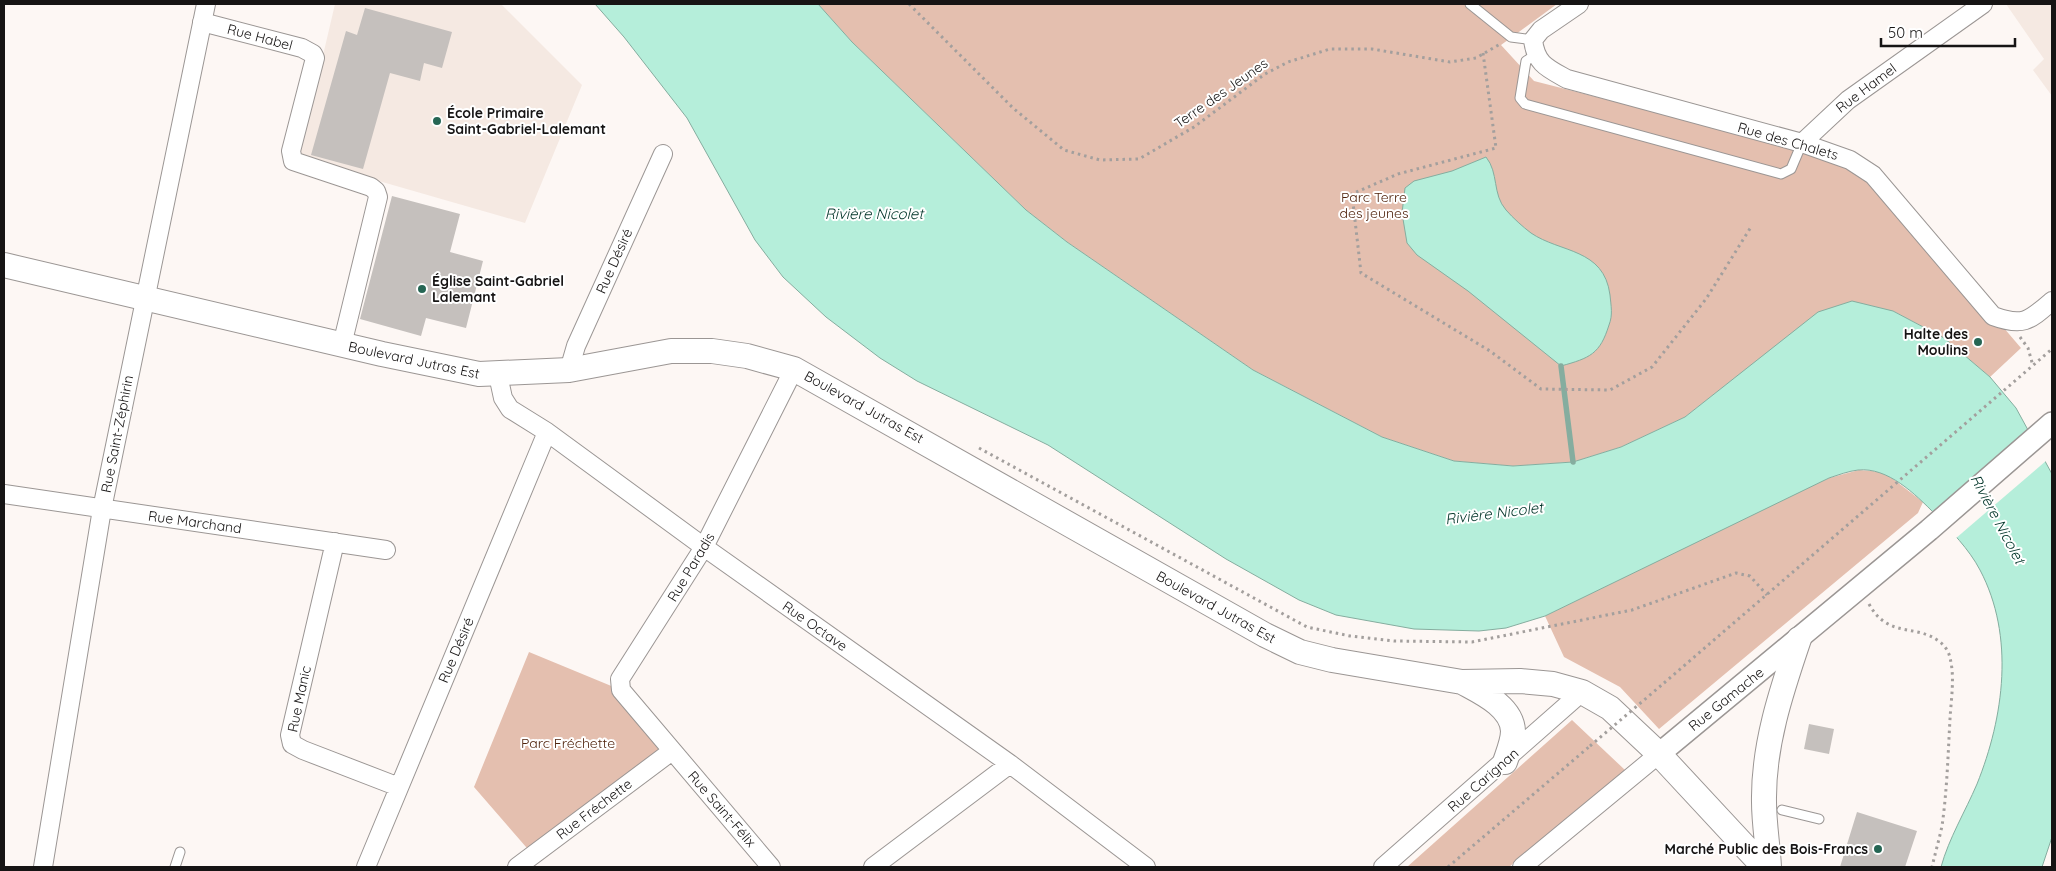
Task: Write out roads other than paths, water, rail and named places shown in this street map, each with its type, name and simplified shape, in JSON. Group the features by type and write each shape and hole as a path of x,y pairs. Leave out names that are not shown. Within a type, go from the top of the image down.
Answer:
{"main road":[{"name":"Boulevard Jutras Est","path":"4,265 342,344 480,374 498,375 569,370 671,351 704,351 747,356 794,369 1265,635 1300,652 1332,660 1462,682 1520,680 1553,684 1582,692 1610,708 1659,754 1764,867"},
{"path":"1769,867 1764,803 1766,762 1777,702 1799,639"},
{"path":"1462,682 1505,710 1513,731 1506,762"}],"street":[{"name":"Rue Saint-Zéphirin","path":"43,867 102,508 206,4"},
{"path":"1534,48 1541,30 1579,4"},
{"name":"Rue Hamel","path":"1802,143 1848,100 1983,4"},
{"name":"Rue Habel","path":"202,22 302,48 313,54 314,58 291,151 293,161 371,187 376,191 378,197 342,344"},
{"name":"Rue des Chalets","path":"1534,48 1548,69 1567,79 1802,143 1850,160 1873,175 1993,316 2010,322 2024,322 2052,301"},
{"name":"Rue Désiré","path":"569,370 576,346 663,154"},
{"name":"Rue Paradis","path":"672,751 621,690 620,679 704,547 794,369"},
{"name":"Rue Octave","path":"498,375 503,398 510,409 547,432 704,547 1010,764 1146,867"},
{"name":"Rue Gamache","path":"1522,867 1799,639 1929,530 2045,429"},
{"name":"Rue Désiré","path":"368,867 399,787 547,432"},
{"name":"Rue Marchand","path":"4,494 386,550"},
{"name":"Rue Manic","path":"335,542 290,735 292,744 399,787"},
{"name":"Rue Carignan","path":"1383,867 1506,762 1582,692"},
{"name":"Rue Fréchette","path":"516,867 672,751"},
{"name":"Rue Saint-Félix","path":"672,751 771,867"},
{"path":"873,867 1010,764"}],"lane":[{"path":"1470,4 1511,37 1534,48 1526,61 1520,98 1525,104 1781,174 1790,169 1802,143"},
{"path":"1782,810 1819,819"},
{"path":"175,867 180,852"}],"water":[{"name":"Rivière Nicolet","path":"595,4 818,4 852,42 1026,210 1067,242 1253,370 1382,437 1454,461 1513,466 1573,462 1621,447 1685,417 1818,312 1852,301 1893,311 1944,338 1990,377 2016,408 2052,474 2052,837 2042,867 1941,867 1953,835 1977,784 1994,732 2002,677 2002,649 1991,595 1971,555 1927,506 1910,490 1890,477 1869,470 1858,470 1829,478 1545,616 1506,628 1479,631 1414,629 1336,615 1299,600 1226,559 1048,445 917,381 880,358 826,317 783,277 755,240 687,118 624,37"},
{"path":"1486,157 1493,170 1499,197 1506,210 1531,233 1590,260 1599,268 1606,280 1611,303 1610,321 1602,343 1598,349 1587,357 1561,366 1468,291 1417,255 1407,243 1402,213 1405,188 1414,181 1452,171"}],"waterway":[{"path":"1561,366 1573,462"}],"place":[{"name":"École Primaire Saint-Gabriel-Lalemant","path":"437,121"},
{"name":"Église Saint-Gabriel Lalemant","path":"422,289"},
{"name":"Halte des Moulins","path":"1978,342"},
{"name":"Marché Public des Bois-Francs","path":"1878,849"}],"park label":[{"name":"Parc Terre des jeunes","path":"1374,206"},
{"name":"Parc Fréchette","path":"568,743"}]}
